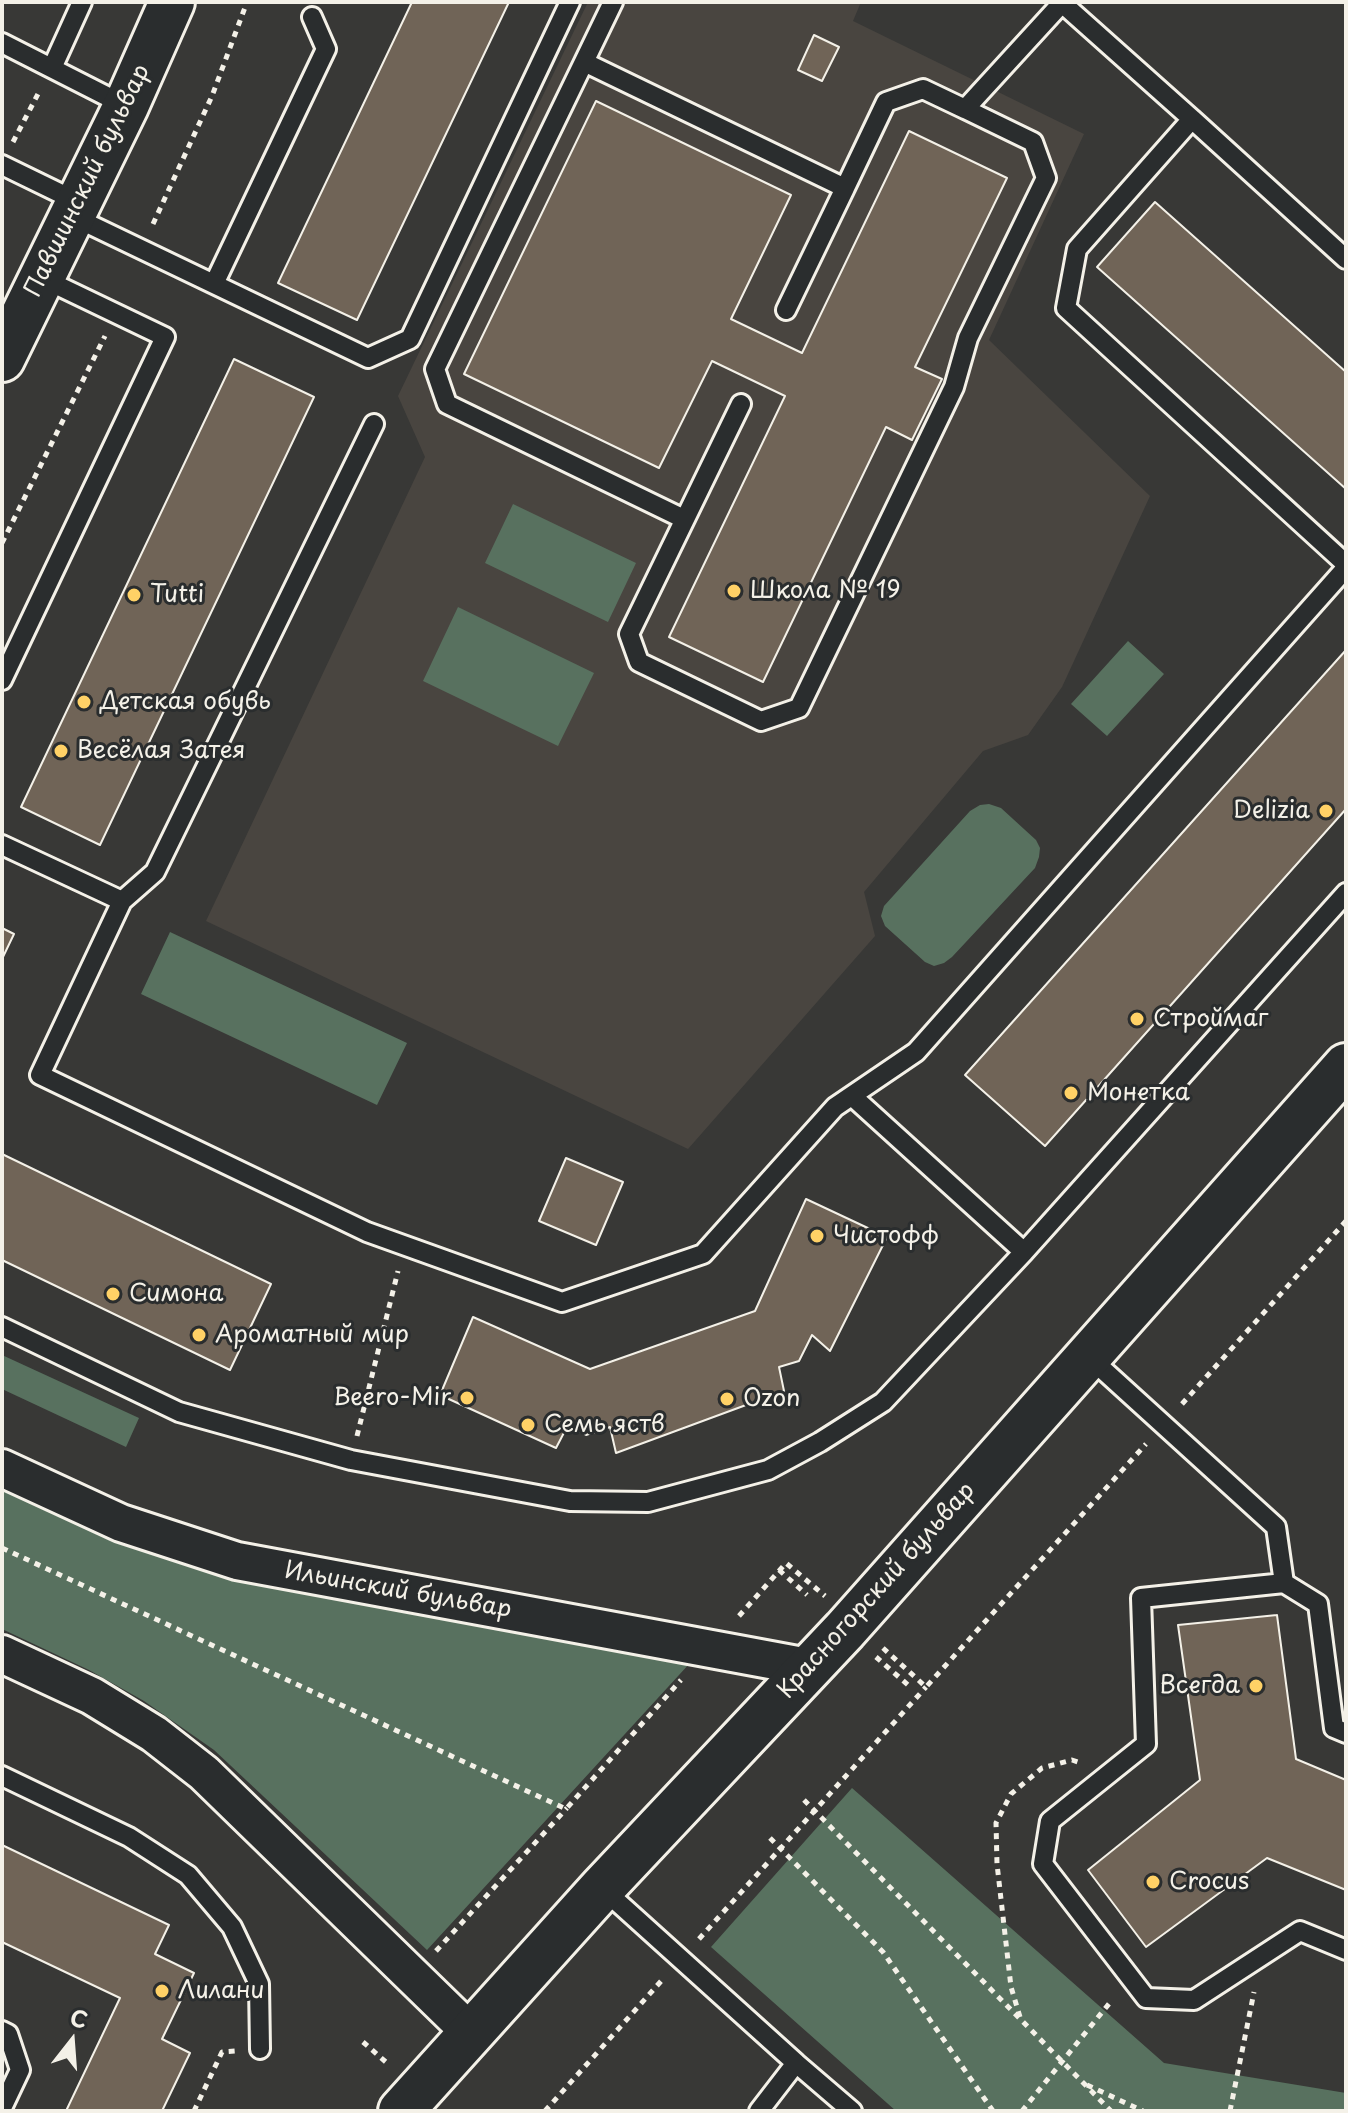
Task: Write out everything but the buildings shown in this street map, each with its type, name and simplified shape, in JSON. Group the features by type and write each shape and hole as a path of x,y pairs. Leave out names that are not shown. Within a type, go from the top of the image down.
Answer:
{"main road":[{"name":"Павшинский бульвар","path":"2,359 126,106 172,2"},
{"name":"Красногорский бульвар","path":"401,2111 602,1888 808,1667 863,1637 1089,1357 1346,1066"}],"street":[{"name":"Ильинский бульвар","path":"2,1468 121,1523 237,1561 808,1667"},
{"path":"2,1654 92,1696 154,1734 204,1773 471,2033"}],"lane":[{"path":"52,68 82,2"},
{"path":"6,157 75,209 214,284 368,358 410,339 570,2"},
{"path":"613,2 435,369 447,404 684,519"},
{"path":"965,109 1062,3 1346,259"},
{"path":"214,284 326,49 312,17"},
{"path":"2,43 126,106"},
{"path":"584,62 845,188"},
{"path":"741,404 629,634 639,662 761,721 799,708 954,387 968,338 1046,178 1033,142 923,89 886,102 786,310"},
{"path":"374,424 155,872 122,901 40,1075 367,1232 562,1302 703,1254 835,1107 916,1052 1346,566 1066,308 1077,249 1192,119"},
{"path":"2,680 165,337 42,278"},
{"path":"2,845 122,901"},
{"path":"2,1327 179,1412 351,1460 570,1501 648,1502 768,1470 883,1402 1024,1252 1346,893"},
{"path":"852,1096 1024,1252"},
{"path":"1089,1357 1276,1527 1284,1583"},
{"path":"1346,1733 1334,1728 1318,1604 1284,1583 1141,1598 1146,1744 1050,1821 1043,1864 1146,1998 1194,2000 1300,1931 1346,1950"},
{"path":"2,1776 129,1837 188,1875 232,1927 259,1984 260,2049"},
{"path":"602,1888 852,2111"},
{"path":"2,2031 8,2034 20,2070 2,2108"},
{"path":"759,2111 796,2063"}],"path":[{"path":"6,157 52,68"},
{"path":"545,2111 1346,1221"},
{"path":"351,1460 404,1246"},
{"path":"2,1548 566,1809"},
{"path":"732,1624 786,1563 908,1685"},
{"path":"779,1570 807,1595"},
{"path":"863,1637 926,1687"},
{"path":"430,1958 690,1671"},
{"path":"804,1800 1111,2111"},
{"path":"770,1838 883,1952 993,2111"},
{"path":"1230,2111 1262,1956"},
{"path":"1022,2111 1130,1977"},
{"path":"363,2042 387,2063"},
{"path":"194,2111 222,2052 260,2049"},
{"path":"1083,2083 1143,2111"}],"shaded area":[{"name":"Школа № 19","path":"588,2 861,2 853,21 1084,134 989,340 1150,496 1062,687 1028,735 983,751 864,892 875,936 688,1149 206,921 425,457 398,396"}],"green space":[{"path":"513,504 636,563 608,622 485,563"},
{"path":"458,607 594,673 558,746 423,681"},
{"path":"1128,641 1164,674 1107,736 1071,704"},
{"path":"989,804 1001,808 1036,840 1040,848 1039,857 1035,868 952,957 934,966 925,962 885,926 881,916 884,906 970,811"},
{"path":"170,932 407,1043 377,1105 141,994"},
{"path":"2,1355 139,1418 126,1447 2,1389"},
{"path":"2,1485 690,1663 427,1950 214,1750 144,1701 89,1670 2,1629"},
{"path":"852,1788 1164,2063 1346,2093 1346,2111 896,2111 711,1947"}],"place":[{"name":"Школа № 19","path":"734,591"},
{"name":"Tutti","path":"134,595"},
{"name":"Детская обувь","path":"84,702"},
{"name":"Весёлая Затея","path":"61,751"},
{"name":"Delizia","path":"1326,811"},
{"name":"Строймаг","path":"1137,1019"},
{"name":"Монетка","path":"1071,1093"},
{"name":"Чистофф","path":"817,1236"},
{"name":"Симона","path":"113,1294"},
{"name":"Ароматный мир","path":"199,1335"},
{"name":"Beero-Mir","path":"467,1398"},
{"name":"Ozon","path":"727,1399"},
{"name":"Семь яств","path":"528,1425"},
{"name":"Всегда","path":"1256,1686"},
{"name":"Crocus","path":"1153,1882"},
{"name":"Лилани","path":"162,1991"}]}
